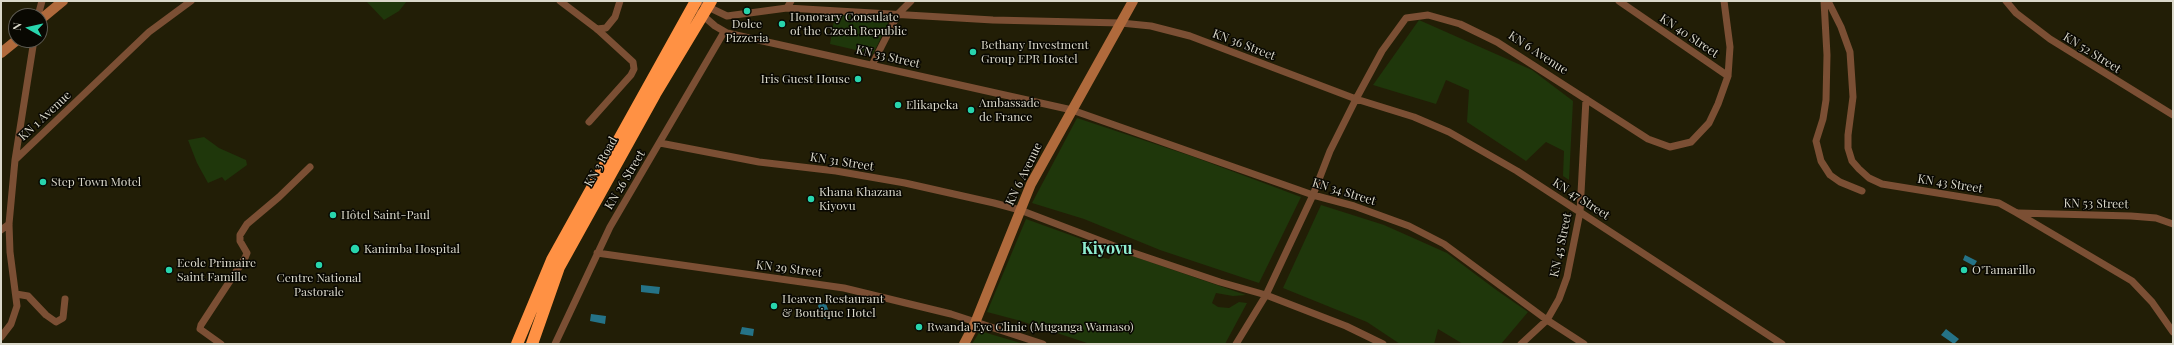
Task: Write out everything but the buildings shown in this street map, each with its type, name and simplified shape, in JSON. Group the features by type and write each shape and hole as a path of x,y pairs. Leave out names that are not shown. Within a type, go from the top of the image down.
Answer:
{"highway":[{"name":"KN 3 Road","path":"516,344 552,260 700,5"},
{"name":"KN 3 Road","path":"532,344 559,267 652,100 700,5"}],"main road":[{"path":"48,13 63,1"},
{"name":"KN 6 Avenue","path":"964,344 975,323 1031,184 1133,1"}],"street":[{"name":"KN 1 Avenue","path":"15,160 148,32 191,1"},
{"path":"560,1 597,29 633,62 634,69 631,75 589,122"},
{"path":"597,29 606,28 615,17 620,1"},
{"path":"786,8 791,1"},
{"path":"872,65 898,14 911,1"},
{"name":"KN 40 Street","path":"1619,1 1728,76"},
{"name":"KN 6 Avenue","path":"1236,344 1266,295 1313,195 1330,151 1356,99 1382,51 1406,18 1419,15 1428,15 1460,24 1497,42 1648,139 1670,147 1691,142 1709,123 1718,104 1728,76 1730,47 1724,1"},
{"path":"1824,1 1827,55 1826,100 1823,119 1816,141 1821,161 1830,175 1840,182 1862,191"},
{"name":"KN 43 Street","path":"1828,1 1841,27 1850,52 1853,98 1848,135 1848,148 1852,161 1859,169 1869,178 1882,184 1999,203 2017,212 2132,281 2152,302 2173,332"},
{"name":"KN 52 Street","path":"2006,1 2016,13 2050,39 2173,115"},
{"name":"KN 36 Street","path":"700,5 727,16 786,8 993,20 1121,23 1151,26 1190,36 1356,99"},
{"name":"KN 33 Street","path":"700,5 724,32 1072,110"},
{"name":"KN 26 Street","path":"555,344 610,227 724,32"},
{"path":"1,337 6,332 15,315 16,294 11,267 9,224 15,160 33,48"},
{"name":"KN 47 Street","path":"1356,99 1392,108 1449,132 1518,171 1782,344"},
{"name":"KN 45 Street","path":"1520,344 1547,320 1559,299 1567,277 1580,212 1586,99"},
{"name":"KN 34 Street","path":"1072,110 1313,195 1354,206 1409,226 1444,244 1547,320 1584,344"},
{"name":"KN 31 Street","path":"660,143 759,162 836,171 905,183 1020,210 1122,249 1220,282 1266,295 1346,326 1383,344"},
{"path":"221,344 200,329 201,325 245,258 247,253 240,240 240,235 247,224 280,197 310,166"},
{"name":"KN 53 Street","path":"2017,212 2131,216 2156,218 2173,224"},
{"path":"1,230 9,224"},
{"name":"KN 29 Street","path":"597,253 844,288 951,314 1043,344"},
{"path":"16,294 28,296 46,315 56,322 63,318 65,299"}],"green space":[{"path":"366,1 407,1 399,11 384,20"},
{"path":"835,14 891,17 873,54 830,44"},
{"path":"1419,20 1532,70 1573,101 1569,180 1563,176 1564,151 1546,142 1526,161 1467,122 1469,90 1446,80 1436,104 1373,85"},
{"path":"1077,118 1194,157 1301,197 1259,283 1160,250 1084,219 1032,203"},
{"path":"204,137 219,148 246,160 247,165 225,181 222,177 208,183 197,163 188,140"},
{"path":"1321,205 1384,225 1447,253 1528,312 1501,344 1463,344 1438,329 1434,344 1400,344 1367,322 1283,288"},
{"path":"1026,219 1098,245 1096,256 1109,259 1115,250 1246,295 1233,296 1216,293 1212,303 1218,307 1229,308 1239,302 1247,303 1225,344 1090,344 1021,321 987,312"},
{"path":"980,331 1024,344 972,344"}],"water":[{"path":"1965,255 1977,261 1974,266 1963,260"},
{"path":"641,285 660,287 659,294 641,292"},
{"path":"819,304 826,304 831,317 824,319 818,306"},
{"path":"591,314 606,316 605,324 590,321"},
{"path":"742,327 754,329 753,336 740,334"},
{"path":"1946,329 1959,339 1954,344 1941,335"}],"place":[{"name":"Dolce Pizzeria","path":"747,11"},
{"name":"Honorary Consulate of the Czech Republic","path":"782,24"},
{"name":"Bethany Investment Group EPR Hostel","path":"973,52"},
{"name":"Iris Guest House","path":"858,79"},
{"name":"Elikapeka","path":"898,105"},
{"name":"Ambassade de France","path":"971,110"},
{"name":"Step Town Motel","path":"43,182"},
{"name":"Khana Khazana Kiyovu","path":"811,199"},
{"name":"Hôtel Saint-Paul","path":"333,215"},
{"name":"Kanimba Hospital","path":"355,249"},
{"name":"Centre National Pastorale","path":"319,265"},
{"name":"Ecole Primaire Saint Famille","path":"169,270"},
{"name":"O'Tamarillo","path":"1964,270"},
{"name":"Heaven Restaurant & Boutique Hotel","path":"774,306"},
{"name":"Rwanda Eye Clinic (Muganga Wamaso)","path":"919,327"}],"district":[{"name":"Kiyovu","path":"1107,249"}]}
